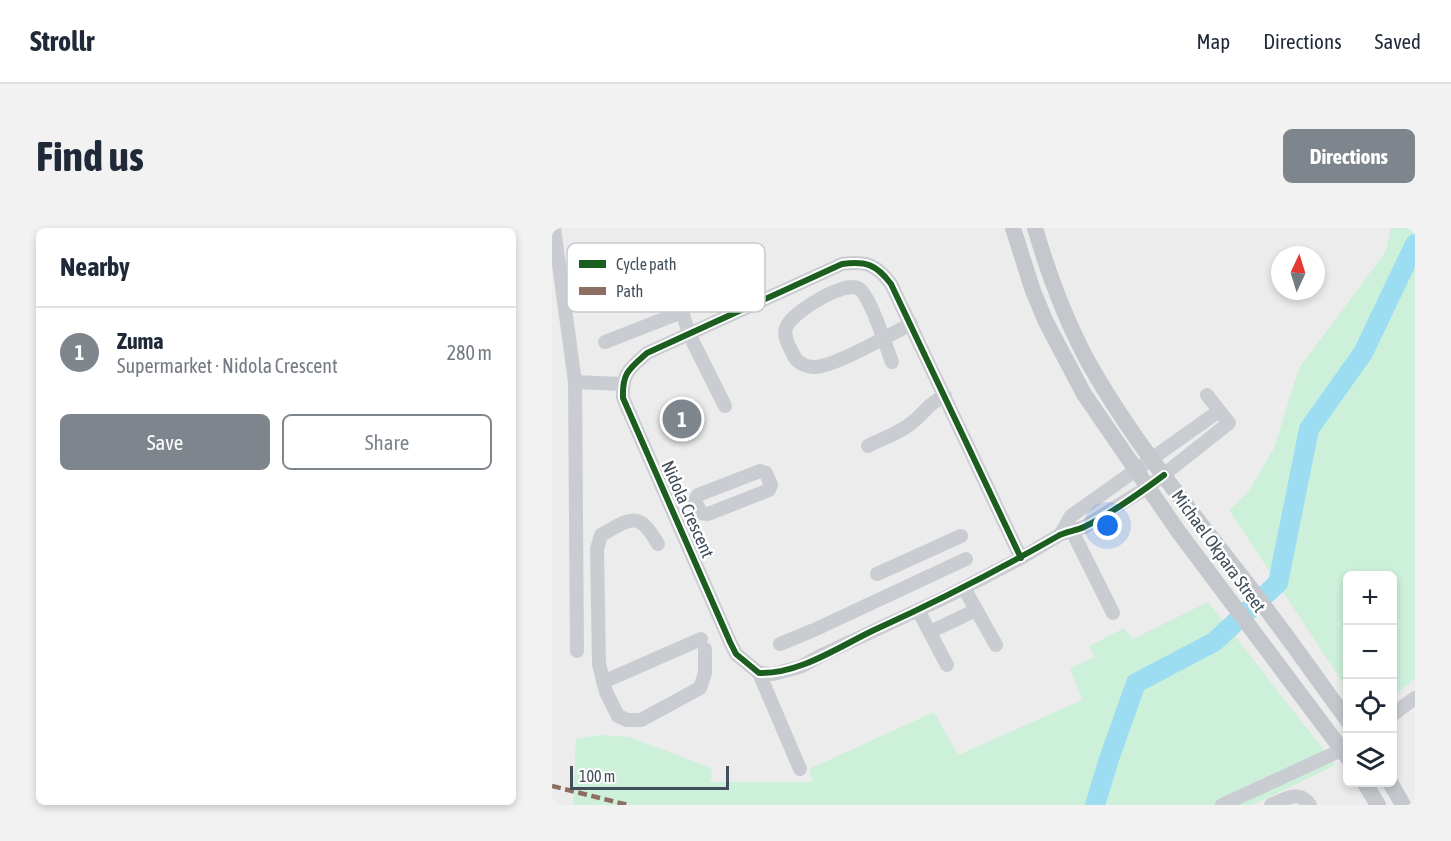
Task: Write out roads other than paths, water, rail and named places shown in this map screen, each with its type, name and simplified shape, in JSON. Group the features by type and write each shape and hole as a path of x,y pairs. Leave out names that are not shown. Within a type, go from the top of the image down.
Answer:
{"main road":[{"name":"Michael Okpara Street","path":"1013,228 1033,291 1084,394 1211,576 1343,748"},
{"name":"Michael Okpara Street","path":"1035,228 1052,281 1078,343 1113,403 1177,495 1292,641 1343,715"},
{"path":"1366,787 1377,805"},
{"path":"1392,787 1403,805"}],"street":[{"path":"554,228 575,382 577,651"},
{"path":"765,299 842,264 859,262 870,264 884,275 891,284 1021,558"},
{"path":"892,362 883,338 866,294 852,286 841,288 799,312 789,321 785,329 785,337 795,359 803,365 814,367 831,363 883,338 910,324"},
{"path":"605,342 682,312 689,334 724,406"},
{"path":"575,382 622,384 627,370 647,353 737,312"},
{"name":"Nidola Crescent","path":"622,384 623,398 736,654 759,674"},
{"path":"800,769 759,674 773,674 800,667 964,588 1067,532 1084,527 1148,487 1228,423 1207,395"},
{"path":"868,446 906,427 915,421 931,402 945,396"},
{"path":"1113,613 1067,532 1071,516 1219,411"},
{"path":"760,471 766,473 771,485 769,490 708,514 701,513 698,508 695,501 699,495 760,471"},
{"path":"675,519 698,508"},
{"path":"603,682 703,644 705,673 700,688 641,720 627,720 618,716 603,682 599,664 597,549 602,535 624,522 638,520 646,525 658,544"},
{"path":"877,574 961,536"},
{"path":"920,554 946,597"},
{"path":"780,644 966,559"},
{"path":"964,588 996,645"},
{"path":"918,610 947,665"},
{"path":"930,632 976,610"},
{"path":"814,630 824,654"},
{"path":"1397,711 1415,698"},
{"path":"1222,805 1343,753"},
{"path":"1271,805 1293,795 1302,797 1310,805"}],"waterway":[{"path":"1095,805 1136,683 1214,642 1278,583 1309,429 1363,353 1415,244"}],"place":[{"name":"Zuma","path":"682,419"}]}
